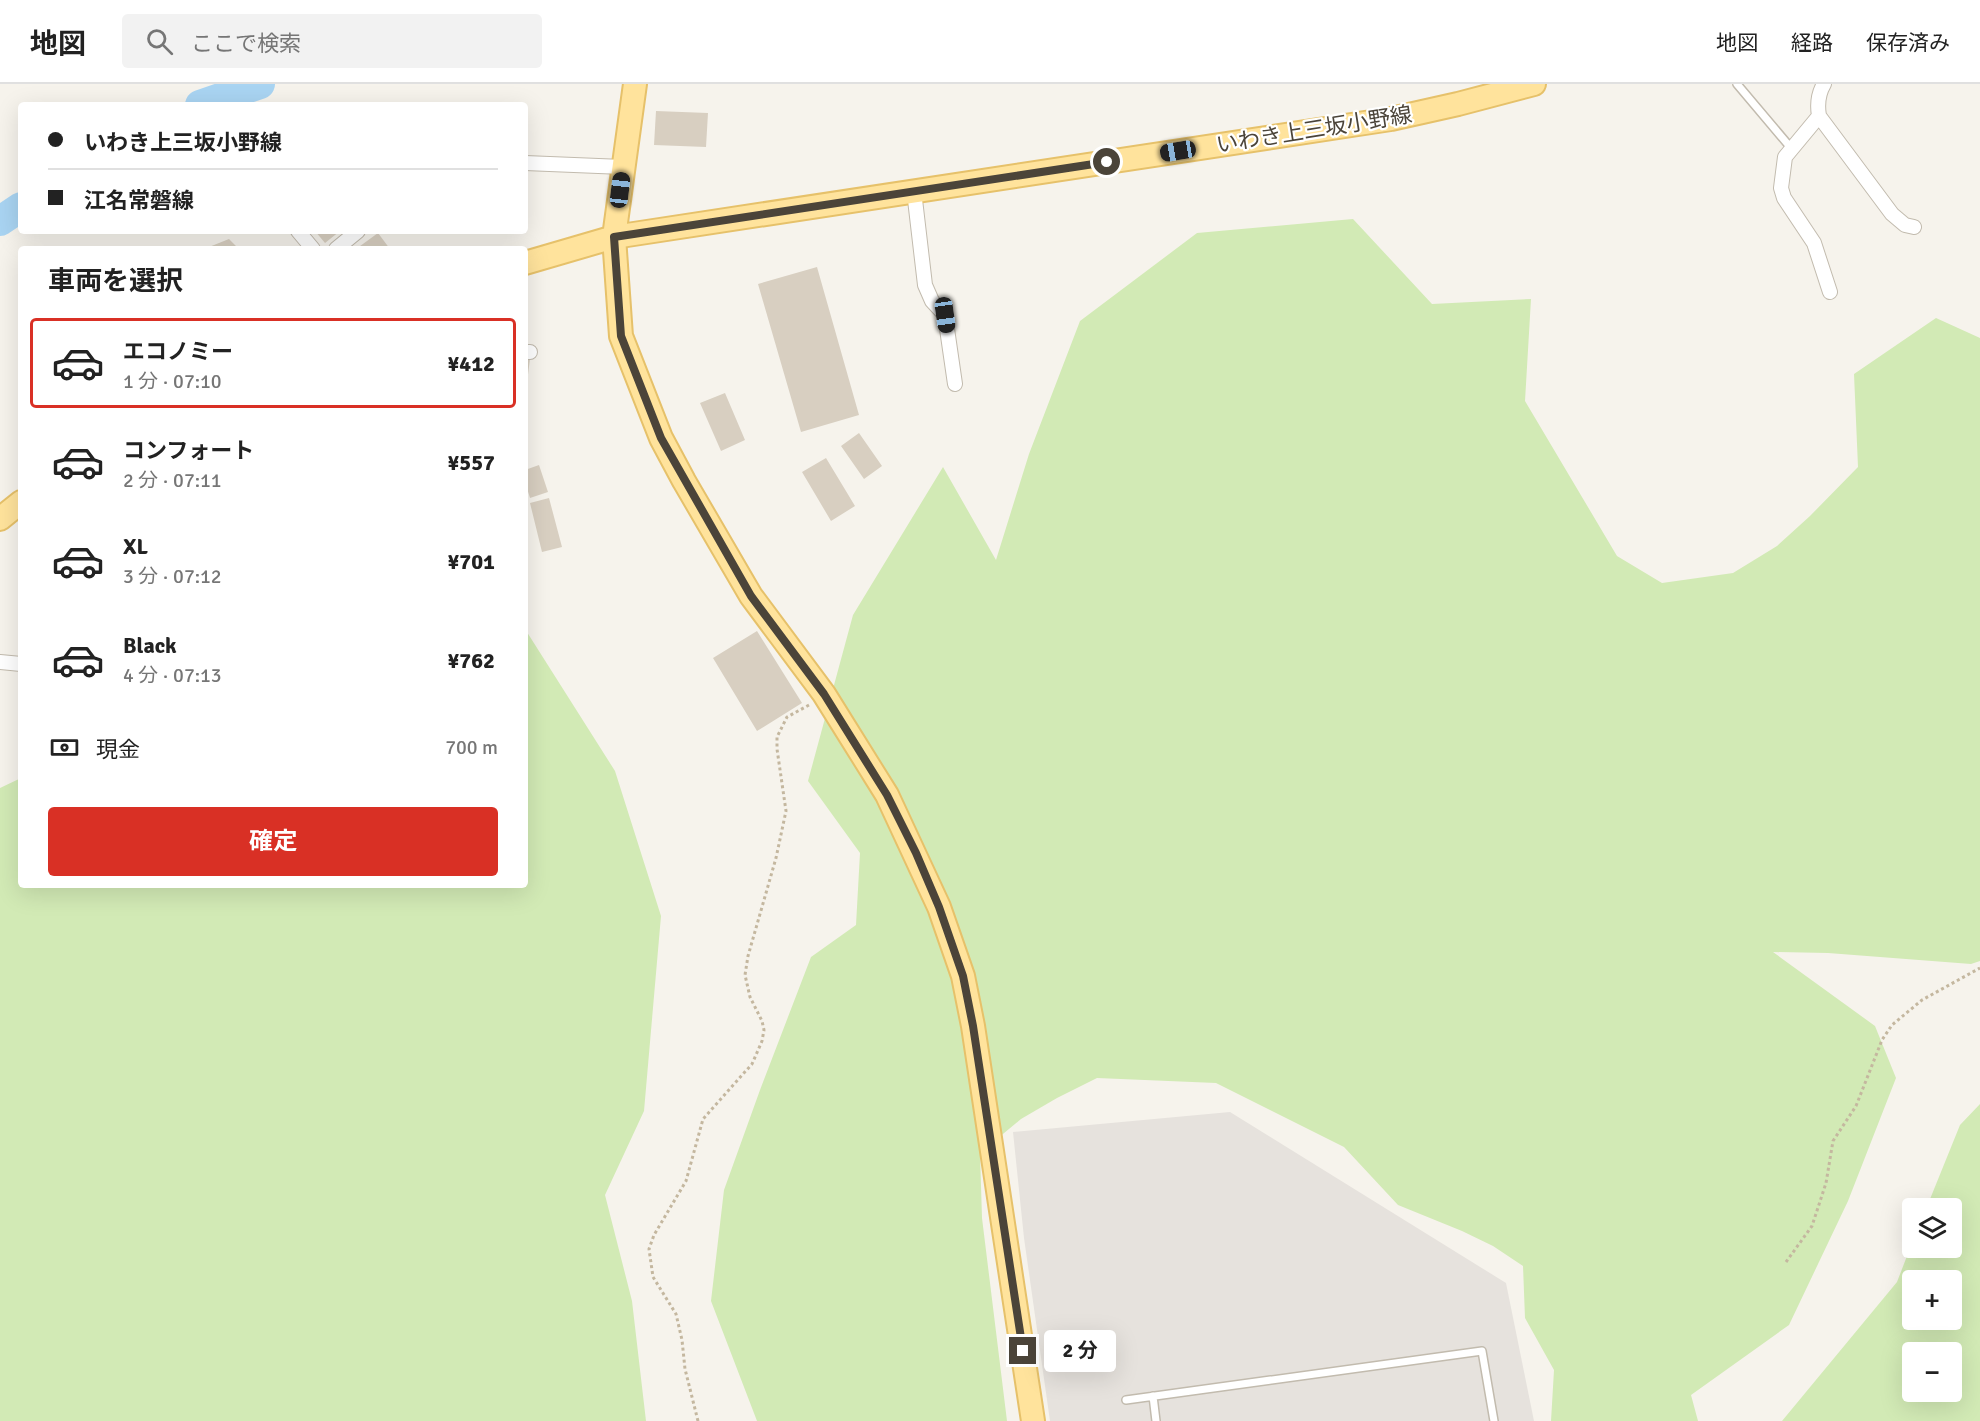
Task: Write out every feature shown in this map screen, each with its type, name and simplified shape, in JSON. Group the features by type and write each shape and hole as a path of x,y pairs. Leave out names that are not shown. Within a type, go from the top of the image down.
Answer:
{"main road":[{"name":"いわき上三坂小野線","path":"528,262 614,237 1391,118 1458,104 1534,84"},
{"path":"633,93 614,237 621,336 661,438 751,596 824,694 887,795 916,853 939,907 963,976 973,1026 1033,1421"},
{"path":"0,519 18,504"}],"street":[{"path":"1824,84 1817,107 1819,116 1892,214 1905,225 1914,227"},
{"path":"1819,116 1785,156 1781,188 1784,198 1814,243 1830,292"},
{"path":"528,163 623,167"},
{"path":"914,191 925,285 932,301 945,315 955,384"},
{"path":"300,234 310,246"},
{"path":"340,246 354,234"},
{"path":"0,663 18,664"}],"lane":[{"path":"1737,84 1791,148"},
{"path":"1126,1400 1482,1351 1494,1421"},
{"path":"1153,1396 1156,1421"}],"path":[{"path":"698,1421 685,1369 676,1314 653,1277 649,1250 654,1235 686,1181 703,1119 752,1064 762,1041 764,1030 762,1021 750,997 745,975 786,811 777,737 787,717 824,694"},
{"path":"1786,1262 1812,1226 1826,1183 1833,1141 1856,1106 1882,1040 1892,1025 1922,1000 1980,968"}],"shaded area":[{"path":"1230,1112 1506,1283 1534,1421 1050,1421 1024,1238 1013,1132"}],"green space":[{"path":"1353,219 1432,304 1531,299 1525,401 1617,556 1662,583 1733,573 1777,546 1858,467 1854,374 1936,318 1980,338 1980,961 1971,964 1828,953 1773,952 1875,1026 1896,1078 1848,1201 1789,1325 1691,1395 1698,1421 1551,1421 1554,1370 1525,1318 1523,1266 1493,1246 1398,1205 1344,1147 1216,1083 1097,1078 1021,1119 980,1153 982,1218 1007,1421 757,1421 711,1301 724,1190 811,957 856,925 860,853 808,781 853,615 943,467 996,560 1029,454 1080,321 1197,233"},
{"path":"528,634 615,771 661,916 644,1111 605,1195 632,1301 646,1421 0,1421 0,788 18,779 18,888 528,888"},
{"path":"1980,1104 1980,1421 1782,1421 1897,1282 1906,1258 1962,1258 1962,1198 1930,1198 1960,1125"}],"building":[{"path":"656,111 708,113 706,147 654,145"},
{"path":"318,234 336,234 325,243"},
{"path":"379,234 388,246 360,246"},
{"path":"229,239 236,246 212,246"},
{"path":"817,267 859,415 801,432 758,284"},
{"path":"725,393 745,440 721,451 700,403"},
{"path":"859,433 882,466 864,479 841,446"},
{"path":"826,458 855,506 831,521 802,472"},
{"path":"539,465 548,492 530,498 528,469"},
{"path":"549,498 562,547 542,552 530,503"},
{"path":"757,631 802,703 757,731 713,658"}],"waterway":[{"path":"209,102 260,84"},
{"path":"0,221 18,209"}],"route":[{"path":"1023,1351 973,1026 963,976 939,907 916,853 887,795 824,694 751,596 661,438 621,336 614,237 1107,162"}]}
